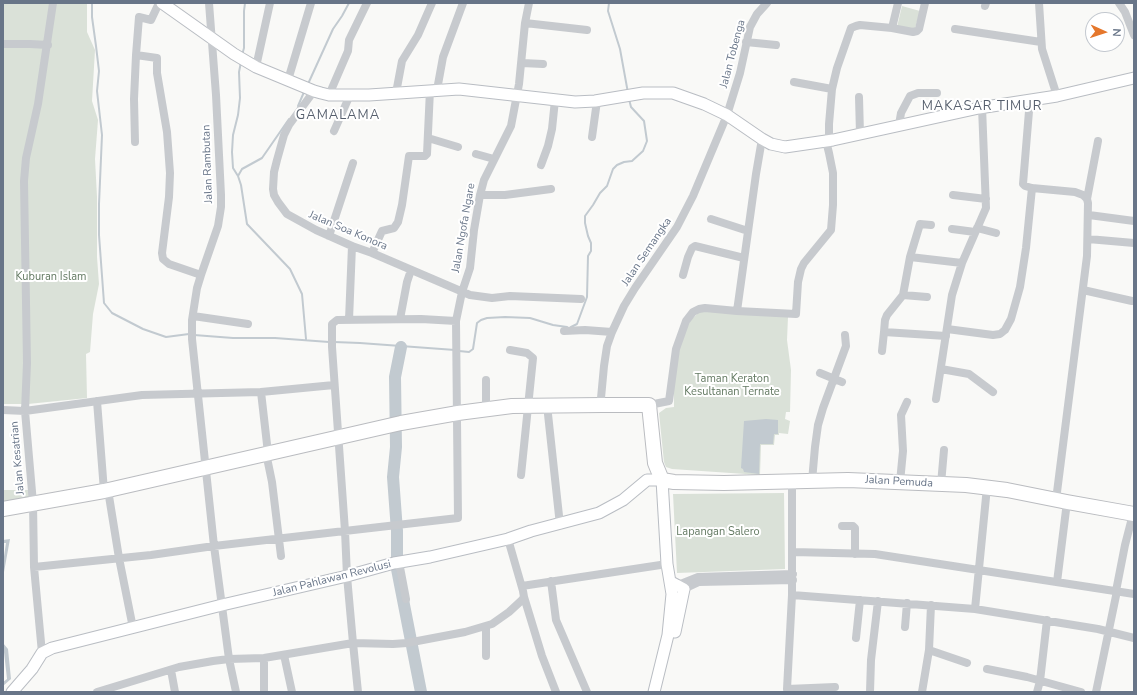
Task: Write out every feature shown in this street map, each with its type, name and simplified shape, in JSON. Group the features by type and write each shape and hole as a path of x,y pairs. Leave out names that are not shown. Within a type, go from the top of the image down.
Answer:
{"highway":[{"path":"3,509 106,490 398,424 486,409 547,405 649,405 655,463 662,480"},
{"name":"Jalan Pemuda","path":"662,480 674,482 792,482 848,480 986,487 1133,514"}],"street":[{"name":"Jalan Kesatrian","path":"42,653 34,567 33,503 25,411 27,363 24,181 26,158 38,104 48,45 53,3"},
{"path":"135,142 134,99 139,18 151,20 161,3 234,54 253,65 308,89 328,95 459,89 575,102 597,101 643,93 673,93 704,104 727,115 762,140 771,144 785,146 827,141 982,107 1057,96 1134,78"},
{"name":"Jalan Rambutan","path":"209,3 216,95 221,201 218,226 200,275 193,316 192,335 214,546 229,660 236,692"},
{"path":"253,65 270,3"},
{"path":"288,80 311,3"},
{"path":"328,95 348,51 349,40 367,3"},
{"path":"396,93 402,61 418,35 432,3"},
{"path":"372,253 382,231 394,228 398,222 402,206 408,157 426,155 434,90 443,57 463,3"},
{"name":"Jalan Ngofa Ngare","path":"458,413 456,321 462,292 470,268 474,230 484,180 511,126 522,63 525,23 529,3"},
{"name":"Jalan Tobenga","path":"727,115 740,72 752,21 767,3"},
{"path":"892,28 898,3"},
{"path":"649,405 669,401 676,349 686,321 693,312 699,308 796,314 798,282 801,269 804,263 829,234 832,226 833,173 827,141 832,89 837,68 851,28 860,26 892,28 913,32 917,31 920,29 925,3"},
{"path":"1039,3 1043,55 1057,96"},
{"path":"1119,3 1125,12 1134,34"},
{"path":"525,23 587,30"},
{"path":"955,29 1041,42"},
{"path":"746,42 776,45"},
{"path":"3,44 48,45"},
{"path":"136,55 157,58 157,73 167,132 170,173 169,197 162,254 163,259 169,264 200,275"},
{"path":"522,63 543,64"},
{"path":"794,82 832,89"},
{"name":"Jalan Soa Konora","path":"308,89 284,135 274,172 274,195 282,209 287,214 329,236 470,295 492,298 510,296 581,299"},
{"path":"899,125 901,113 910,96 918,93 936,93"},
{"path":"334,131 350,95"},
{"path":"859,97 860,134"},
{"path":"1030,99 1022,181 1025,186 1032,188 1075,192 1083,195 1087,199"},
{"path":"541,165 552,129 555,100"},
{"path":"592,137 597,101"},
{"path":"936,399 952,295 962,263 986,208 982,107"},
{"name":"Jalan Semangka","path":"602,405 601,398 604,366 607,346 612,332 624,306 635,288 677,227 727,115"},
{"path":"428,138 458,147"},
{"path":"737,311 762,140"},
{"path":"1057,582 1061,501 1088,240 1089,215 1087,199 1098,141"},
{"path":"476,154 494,159"},
{"path":"329,236 353,163"},
{"path":"884,332 993,335 1000,334 1005,330 1020,288 1032,188"},
{"path":"480,195 505,195 551,189"},
{"path":"953,195 986,199"},
{"path":"1089,215 1134,221"},
{"path":"711,219 748,232"},
{"path":"882,351 885,320 887,315 903,295 910,257 920,224 931,225"},
{"path":"952,229 996,233"},
{"path":"1088,240 1134,243"},
{"path":"349,320 352,246"},
{"path":"683,275 688,257 692,248 695,246 744,258"},
{"path":"910,257 962,263"},
{"path":"400,319 407,282 411,270"},
{"path":"1083,290 1132,301"},
{"path":"903,295 927,297"},
{"path":"193,316 248,324"},
{"path":"358,692 347,576 334,385 332,324 337,320 400,319 456,321"},
{"path":"564,331 585,330 612,332"},
{"path":"812,481 818,425 833,379 846,346 845,335"},
{"path":"510,350 527,353 533,358 521,475"},
{"path":"941,369 969,374 993,392"},
{"path":"820,373 842,382"},
{"path":"486,380 486,409"},
{"path":"3,410 25,411 142,395 262,392 334,385"},
{"path":"262,392 267,453 281,556"},
{"path":"97,401 106,490 132,628"},
{"path":"900,482 903,451 901,415 907,402"},
{"path":"547,405 560,525"},
{"path":"34,567 458,518 458,413"},
{"path":"940,484 944,450"},
{"path":"655,463 647,480 662,480 667,564 678,585 661,692"},
{"name":"Jalan Pahlawan Revolusi","path":"42,653 63,645 222,605 397,563 508,539 560,525 599,513 613,506 647,480"},
{"path":"792,482 793,577 787,689 835,687"},
{"path":"975,609 986,487"},
{"path":"1096,692 1125,545 1133,514"},
{"path":"842,526 853,526 855,528 855,554"},
{"path":"508,539 538,643 556,692"},
{"path":"793,552 871,554 1134,594"},
{"path":"397,563 406,599"},
{"path":"522,586 667,564"},
{"path":"654,692 668,636 672,594 678,585 698,577 793,577"},
{"path":"550,581 556,620 587,692"},
{"path":"792,595 975,609 1108,631 1134,638"},
{"path":"97,692 107,691 171,670 201,663 264,658 353,643 406,643 465,632 492,624 509,612 524,597"},
{"path":"856,638 860,600"},
{"path":"871,692 878,601"},
{"path":"905,627 907,603"},
{"path":"922,692 929,650 931,605"},
{"path":"1037,692 1040,681 1047,620"},
{"path":"486,626 486,656"},
{"path":"929,650 967,663"},
{"path":"12,692 32,669 42,653"},
{"path":"284,655 292,692"},
{"path":"264,658 264,692"},
{"path":"987,669 1027,677 1081,692"},
{"path":"171,670 176,692"}],"green space":[{"name":"Kuburan Islam","path":"3,3 87,3 87,32 95,50 92,101 98,120 95,159 99,284 93,314 90,352 86,354 87,398 28,404 3,404"},
{"path":"902,6 920,11 914,32 897,27"},
{"name":"Taman Keraton Kesultanan Ternate","path":"700,311 788,317 787,340 791,370 790,412 786,412 785,419 790,421 788,434 779,433 779,435 775,435 774,445 761,445 760,475 672,469 666,467 664,462 659,413 666,408 674,407 674,384 681,341 690,321"},
{"path":"3,489 31,490 32,500 3,505"},
{"name":"Lapangan Salero","path":"784,493 785,569 677,573 673,494"}],"shaded area":[{"path":"766,419 778,420 778,434 774,434 773,444 760,444 759,474 744,472 741,468 744,421"},
{"path":"10,539 4,572 3,601 3,563 6,543 3,543 3,540"},
{"path":"3,643 8,649 11,679 3,686 3,682 7,679"}],"waterway":[{"path":"92,3 92,17 99,71 97,91 102,135 99,235 104,303 112,313 143,329 166,337 189,334"},
{"path":"242,55 244,48 245,3"},
{"path":"308,84 333,29 349,3"},
{"path":"609,3 608,11 620,49 628,93"},
{"path":"238,176 233,168 232,152 233,135 240,98 239,72 241,62"},
{"path":"298,106 304,92"},
{"path":"571,327 577,324 587,297 588,256 591,251 591,243 585,223 585,216 600,193 607,186 613,169 617,165 624,162 632,161 643,151 647,141 644,121 631,107 629,99"},
{"path":"289,119 262,158 242,169 238,176 241,185 247,224 290,269 302,294 306,339"},
{"path":"459,351 469,352 473,349 477,323 487,318 530,318 553,325 567,327"},
{"path":"194,335 329,342"},
{"path":"334,342 455,350"},
{"path":"401,347 395,377 396,447 393,477 397,531 397,569 421,692"}],"district":[{"name":"MAKASAR TIMUR","path":"982,107"},
{"name":"GAMALAMA","path":"338,116"}]}
